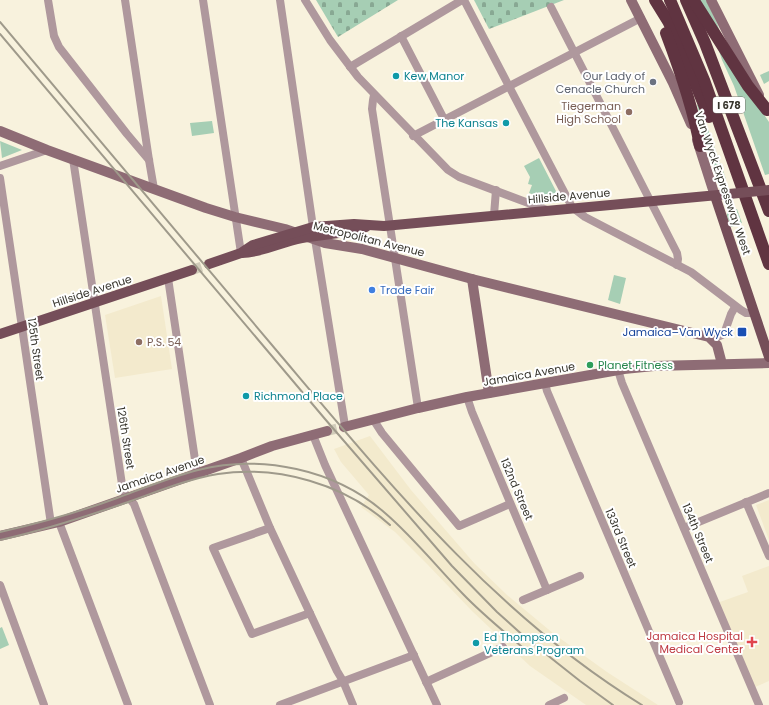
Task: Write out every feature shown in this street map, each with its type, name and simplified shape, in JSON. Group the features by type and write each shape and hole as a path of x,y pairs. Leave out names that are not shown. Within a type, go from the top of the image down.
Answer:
{"highway":[{"path":"654,0 686,89 696,122 700,146"},
{"path":"654,0 668,21 707,112 735,168"},
{"name":"I 678","path":"670,0 704,80 769,264"},
{"name":"I 678","path":"686,0 707,48 769,211"},
{"path":"693,0 748,86 768,112"}],"main road":[{"name":"Van Wyck Expressway West","path":"631,0 676,89 700,146 714,196 769,357"},
{"path":"710,0 768,112"},
{"name":"Metropolitan Avenue","path":"0,131 47,150 235,217 295,232 336,245 362,249 709,337"},
{"name":"Hillside Avenue","path":"209,264 241,253 253,245 314,227 354,224 372,226 390,225 769,190"},
{"name":"Hillside Avenue","path":"241,253 256,253 296,239 342,233 372,226"},
{"path":"342,233 345,243 362,249"},
{"name":"Hillside Avenue","path":"0,334 192,270"},
{"path":"472,278 489,393"},
{"path":"709,337 717,345 722,364"},
{"name":"Jamaica Avenue","path":"344,426 467,397 618,370 649,367 769,363"},
{"name":"Jamaica Avenue","path":"0,536 55,523 272,446 327,431"}],"street":[{"path":"48,0 54,36 59,47 149,160"},
{"path":"125,0 154,189"},
{"path":"203,0 241,253"},
{"path":"304,0 350,67 413,136 451,173 547,210"},
{"path":"350,67 463,0 572,208 585,217 696,275 743,312 754,314"},
{"path":"281,1 314,227"},
{"path":"551,7 677,253 677,265"},
{"path":"413,136 641,18"},
{"path":"401,36 444,119"},
{"path":"374,95 372,100 372,109 418,408"},
{"path":"0,166 47,150"},
{"name":"126th Street","path":"73,159 123,491 134,504 210,705"},
{"name":"125th Street","path":"0,178 21,327 55,523 128,705"},
{"path":"494,215 496,190"},
{"path":"312,238 344,426"},
{"path":"168,278 197,473"},
{"path":"709,337 724,334 731,314 736,307"},
{"name":"134th Street","path":"618,370 622,383 758,705"},
{"name":"133rd Street","path":"545,383 679,702"},
{"name":"132nd Street","path":"467,397 546,590"},
{"path":"373,419 382,433 459,526 510,504"},
{"path":"313,435 325,465 437,705"},
{"path":"241,458 270,528 337,670 344,681 353,705"},
{"path":"684,528 769,493"},
{"path":"746,502 769,556"},
{"path":"270,528 213,548 252,634 310,613"},
{"path":"523,600 580,576"},
{"path":"0,585 44,705"},
{"path":"426,682 503,647"},
{"path":"280,705 414,656"},
{"path":"549,705 564,698"}],"shaded area":[{"name":"P.S. 54","path":"161,296 172,369 115,378 105,315"},
{"path":"370,436 411,490 474,563 507,595 554,634 607,672 658,705 586,705 530,666 472,611 395,532 361,507 369,495 341,462 334,449"},
{"path":"769,500 769,540 756,505"},
{"name":"Jamaica Hospital Medical Center","path":"769,566 769,681 755,687 717,603 748,592 742,576"}],"green space":[{"path":"316,0 398,0 338,37"},
{"path":"474,0 564,0 489,29"},
{"path":"698,0 706,0 720,32"},
{"path":"717,45 769,122 769,174 765,175 734,86"},
{"path":"769,71 769,81 764,84 760,75"},
{"path":"699,104 726,179 717,179 697,105"},
{"path":"212,121 214,133 192,136 190,123"},
{"path":"0,141 22,150 2,158"},
{"path":"539,158 559,197 545,199 529,193 532,185 528,184 530,177 524,166"},
{"path":"737,209 742,223 731,227 727,216 727,210"},
{"path":"614,275 626,278 620,304 608,300"},
{"path":"2,627 9,645 0,649 0,628"}],"tunnel":[{"path":"192,270 209,264"},
{"path":"327,431 344,427"}],"railway":[{"path":"0,22 359,448 446,543 491,588 539,630 589,670 642,705"},
{"path":"0,34 325,419 452,566 497,612 527,639 613,705"},
{"path":"0,532 74,513 168,479 198,470 222,465 247,464 272,465 296,469 344,485 385,513 415,542 471,602 529,653"},
{"path":"0,540 33,532 115,507 196,479 218,474 241,472 264,472 287,475 332,488 353,498 390,525"}],"place":[{"name":"Kew Manor","path":"396,76"},
{"name":"Our Lady of Cenacle Church","path":"653,82"},
{"name":"Tiegerman High School","path":"629,112"},
{"name":"The Kansas","path":"506,123"},
{"name":"Trade Fair","path":"372,290"},
{"name":"Jamaica–Van Wyck","path":"742,332"},
{"name":"P.S. 54","path":"139,342"},
{"name":"Planet Fitness","path":"590,365"},
{"name":"Richmond Place","path":"246,396"},
{"name":"Jamaica Hospital Medical Center","path":"752,642"},
{"name":"Ed Thompson Veterans Program","path":"476,643"}]}
